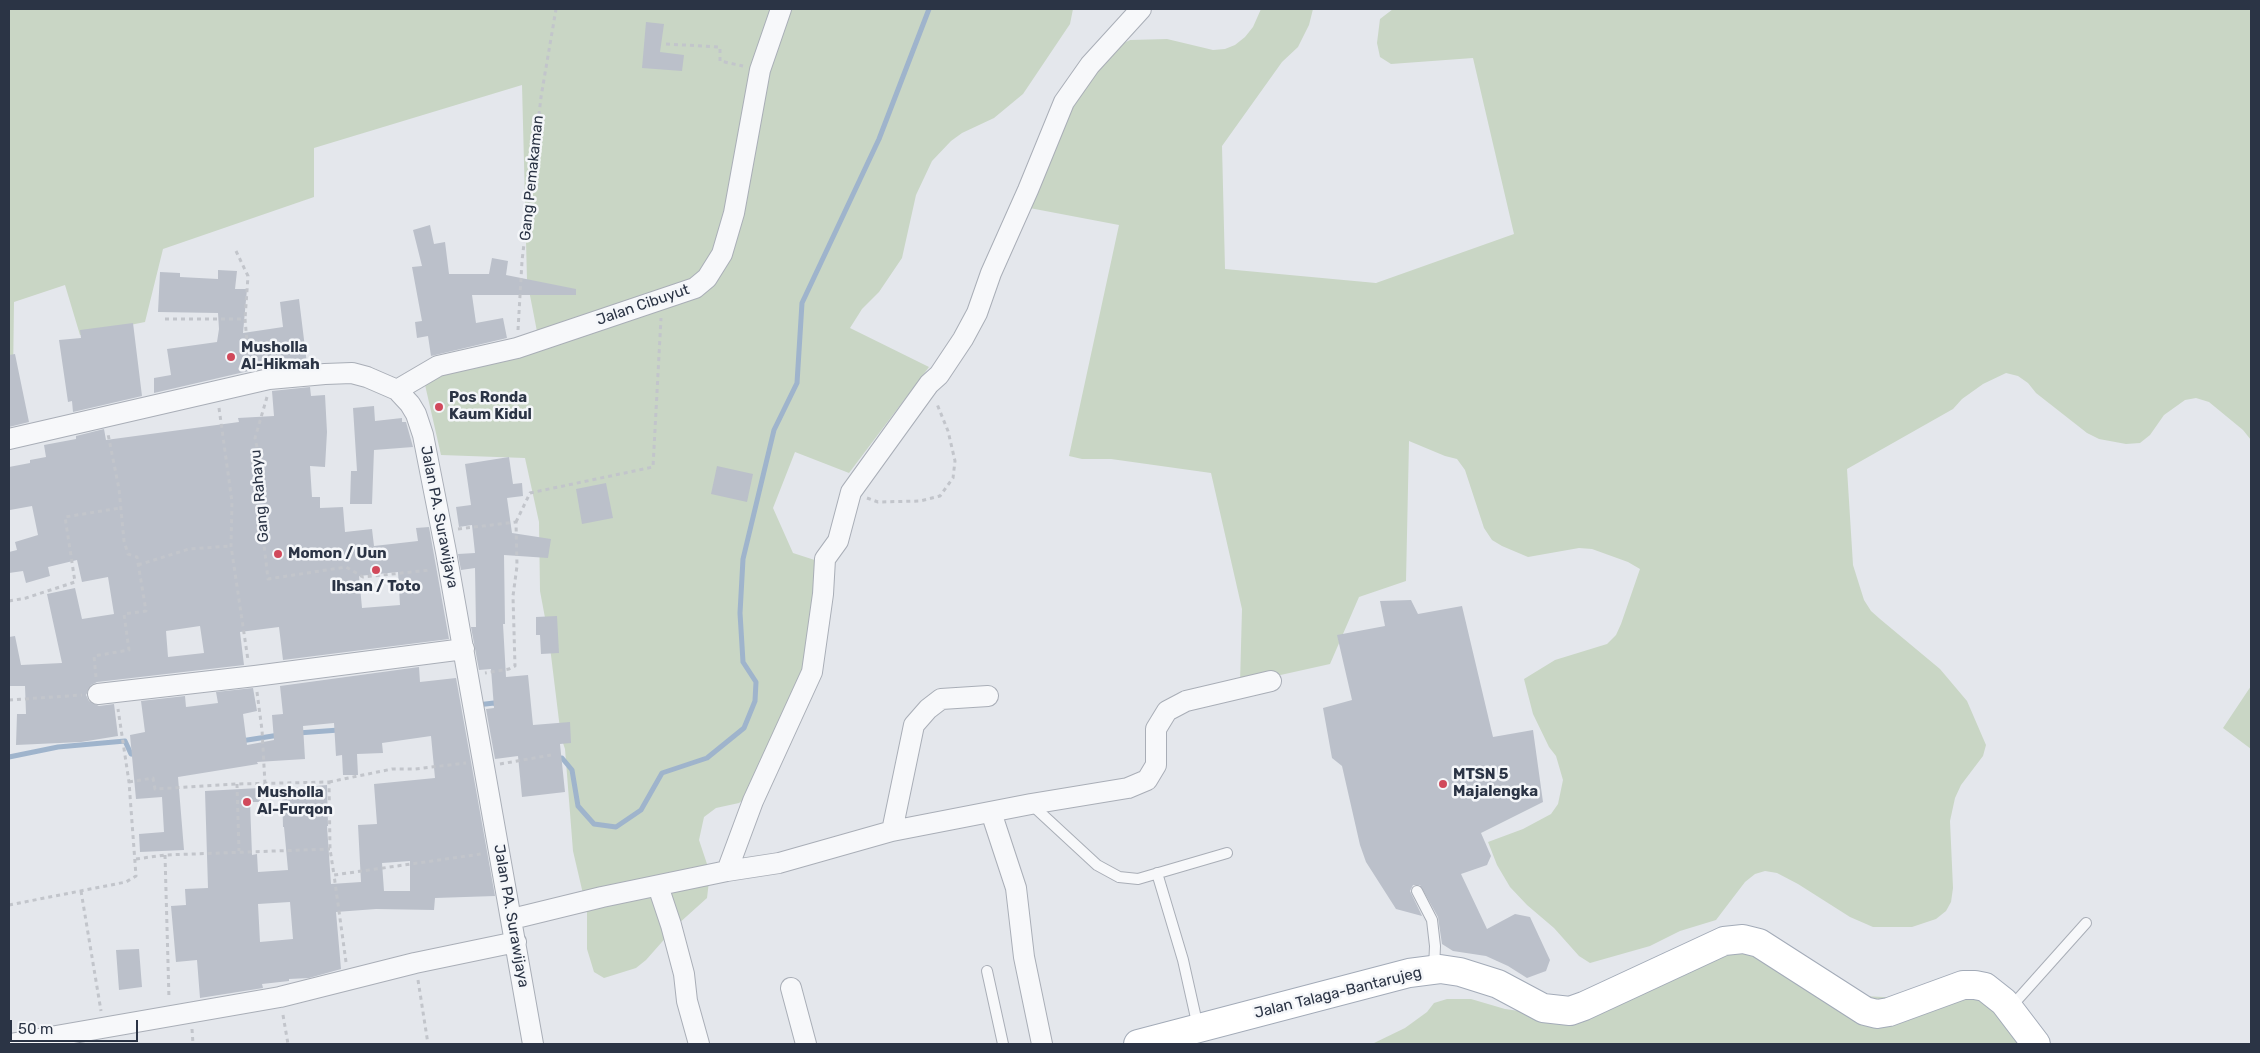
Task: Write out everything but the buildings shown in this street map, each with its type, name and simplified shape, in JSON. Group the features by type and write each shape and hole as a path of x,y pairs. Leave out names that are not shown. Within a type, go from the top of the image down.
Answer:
{"main road":[{"name":"Jalan Talaga-Bantarujeg","path":"1138,1044 1409,973 1434,970 1460,972 1498,984 1543,1008 1570,1011 1724,941 1743,939 1759,943 1866,1011 1877,1014 1890,1012 1964,985 1975,984 1985,987 2004,1002 2036,1044"}],"street":[{"name":"Jalan Cibuyut","path":"397,390 438,366 517,348 695,288 708,278 722,254 742,176 760,70 781,9"},
{"path":"727,871 753,801 812,672 823,594 825,559 828,552 838,542 844,511 851,492 963,339 977,313 991,273 1064,102 1090,65 1141,9"},
{"name":"Jalan PA. Surawijaya","path":"9,439 260,381 352,373 376,380 397,390 410,404 419,422 442,530 533,1044"},
{"path":"108,693 253,677 464,649"},
{"path":"512,919 602,897 727,871 778,863 892,831 1031,804 1128,788 1147,780 1156,765 1156,729 1167,711 1186,701 1271,681"},
{"path":"892,831 914,725 928,709 941,699 988,696"},
{"path":"991,812 1016,888 1024,957 1042,1044"},
{"path":"658,886 684,974 687,1001 699,1044"},
{"path":"10,1044 280,997 415,963 516,942"},
{"path":"791,988 806,1044"}],"lane":[{"path":"1031,804 1097,865 1119,877 1138,879 1227,853"},
{"path":"1157,874 1183,960 1198,1028"},
{"path":"1417,891 1432,920 1435,946 1434,970"},
{"path":"2010,1009 2086,924"},
{"path":"987,971 1003,1044"}],"path":[{"name":"Gang Pemakaman","path":"517,348 522,260 540,98 556,9"},
{"path":"666,44 720,47 720,61 760,70"},
{"path":"236,251 248,276 245,319 260,381"},
{"path":"468,676 509,669 515,666 516,522 530,493 653,467 662,300"},
{"path":"165,319 245,319"},
{"name":"Gang Rahayu","path":"260,381 266,405 255,438 260,461 268,579 346,567 363,577 449,568"},
{"path":"851,492 878,502 920,501 940,496 953,478 955,461 948,431 929,384"},
{"path":"217,390 232,502 232,546 262,730 265,784"},
{"path":"9,905 126,882 136,876 129,782 108,693 94,656 129,650 124,614 146,611 137,557 128,554 124,541 119,489 105,416"},
{"path":"9,601 26,598 75,582 65,517 120,508"},
{"path":"442,530 516,522"},
{"path":"138,565 189,549 232,546"},
{"path":"9,700 108,693"},
{"path":"129,782 153,778 155,789 236,784 329,782 392,769 484,764 551,755"},
{"path":"329,782 330,849 349,979"},
{"path":"236,784 239,852"},
{"path":"136,858 165,855 330,849"},
{"path":"334,875 499,851"},
{"path":"165,855 169,1016"},
{"path":"81,891 104,1027"},
{"path":"415,963 428,1044"},
{"path":"280,997 288,1044"}],"green space":[{"path":"9,9 1073,9 1070,24 1023,94 994,118 962,133 951,141 932,161 916,195 902,258 879,292 862,309 850,328 929,367 849,473 795,452 773,508 793,553 827,564 809,653 750,795 739,803 716,808 704,817 699,840 710,873 707,898 677,925 646,960 636,968 604,978 594,972 587,949 587,911 573,851 565,749 561,737 549,639 540,591 539,522 525,458 441,455 423,376 540,347 527,280 522,85 314,148 314,197 163,249 145,322 80,335 65,285 14,302 13,378 9,379"},
{"path":"1261,9 1313,9 1309,25 1298,47 1282,62 1222,146 1225,269 1376,283 1514,234 1473,58 1391,64 1380,57 1377,43 1380,19 1393,9 2251,9 2251,440 2243,430 2209,402 2196,398 2185,400 2164,415 2150,435 2140,443 2126,444 2099,439 2087,433 2036,393 2028,383 2018,376 2006,373 1983,384 1962,399 1953,409 1847,469 1853,565 1864,600 1871,611 1940,669 1967,701 1986,745 1983,756 1961,785 1955,798 1950,821 1953,888 1951,902 1946,911 1936,919 1912,927 1873,927 1850,917 1777,873 1765,871 1755,874 1745,882 1716,920 1680,931 1650,946 1590,963 1579,956 1554,928 1527,905 1510,887 1497,865 1488,842 1523,829 1551,814 1558,804 1563,780 1556,756 1549,747 1533,714 1524,679 1555,660 1607,644 1616,635 1621,624 1640,569 1628,562 1592,549 1579,548 1528,557 1502,546 1492,540 1484,528 1465,470 1457,459 1409,441 1406,581 1359,597 1330,664 1240,684 1242,609 1211,473 1111,459 1082,459 1069,456 1119,225 1019,206 1091,59 1130,40 1167,39 1213,50 1225,49 1235,45 1245,37 1253,27"},
{"path":"2251,686 2251,749 2223,728"},
{"path":"1744,951 1864,996 1901,998 1989,993 2032,1044 1372,1044 1405,1028 1427,1012 1434,1003 1447,999 1471,999 1505,1009 1554,1016 1648,968"}],"waterway":[{"path":"557,759 562,758 572,770 578,806 594,824 616,827 641,810 662,773 707,758 744,728 755,701 756,682 743,662 740,613 743,559 774,430 797,383 802,303 879,139 929,9"},
{"path":"477,705 494,703 498,706"},
{"path":"298,733 339,730"},
{"path":"241,741 279,735"},
{"path":"9,757 58,747 125,741 131,754 139,755"}],"place":[{"name":"Musholla Al-Hikmah","path":"231,357"},
{"name":"Pos Ronda Kaum Kidul","path":"439,407"},
{"name":"Momon / Uun","path":"278,554"},
{"name":"Ihsan / Toto","path":"376,570"},
{"name":"MTSN 5 Majalengka","path":"1443,784"},
{"name":"Musholla Al-Furqon","path":"247,802"}]}
